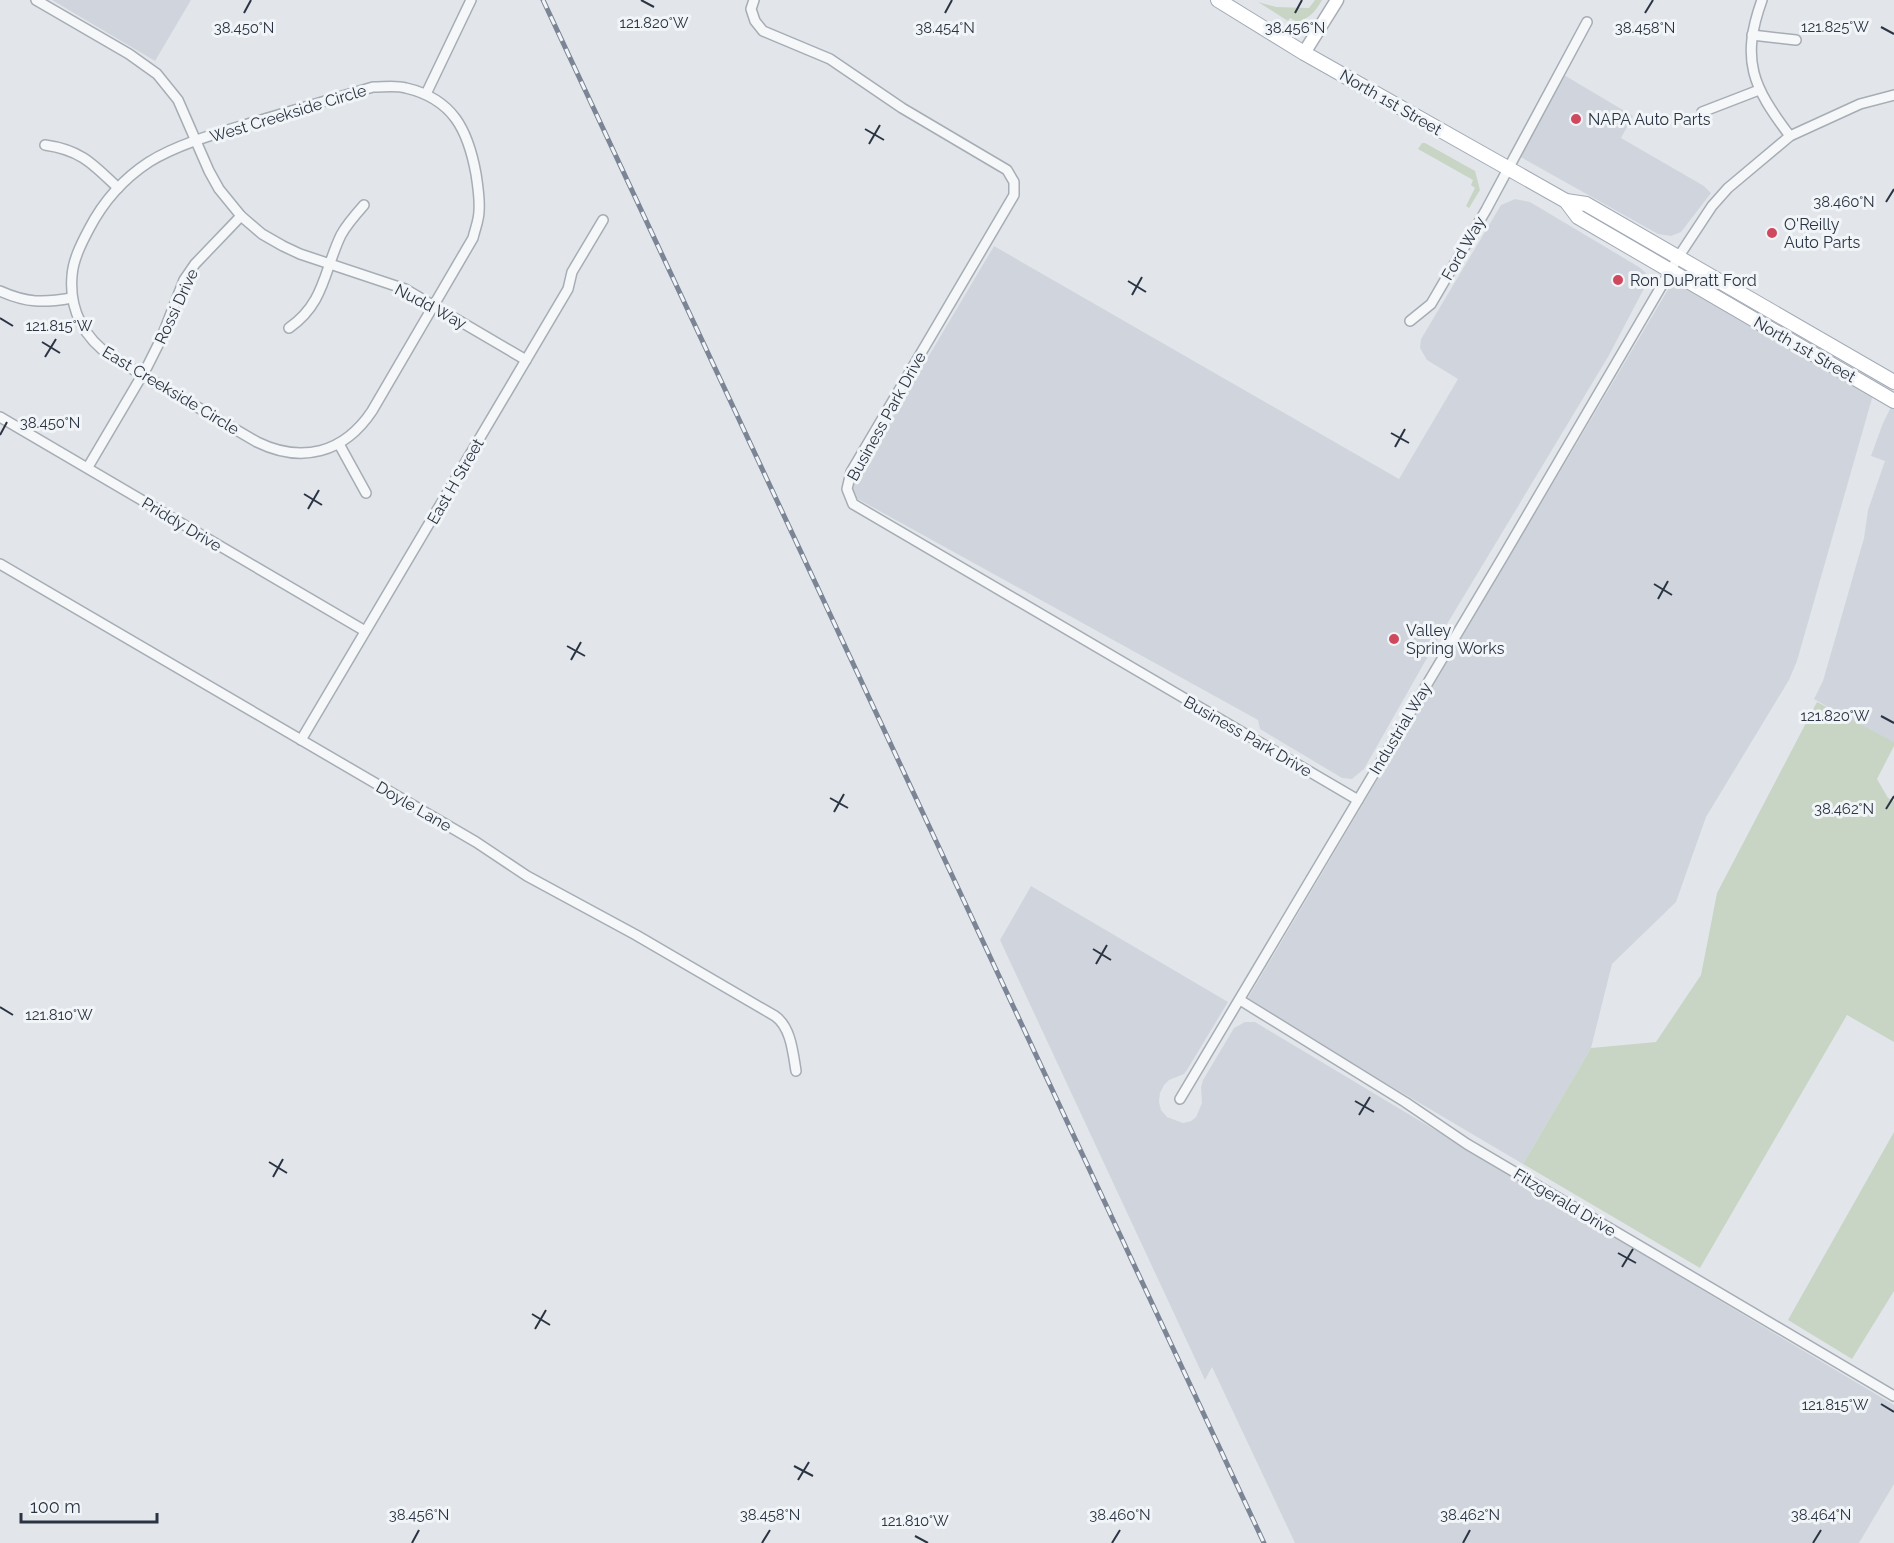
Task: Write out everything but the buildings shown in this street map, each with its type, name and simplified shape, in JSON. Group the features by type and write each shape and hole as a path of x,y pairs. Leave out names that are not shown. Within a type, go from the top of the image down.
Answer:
{"main road":[{"name":"North 1st Street","path":"1218,0 1304,52 1566,201 1578,217 1675,264 1894,382"},
{"name":"North 1st Street","path":"1675,264 1894,401"}],"street":[{"name":"Nudd Way","path":"36,0 129,54 157,74 178,100 219,189 240,216 262,234 282,246 392,284 434,305 526,360"},
{"path":"426,94 471,0"},
{"name":"Business Park Drive","path":"754,0 751,9 755,21 763,31 846,68 903,108 1007,170 1014,182 1014,195 851,472 847,489 853,504 1358,800"},
{"path":"1304,52 1337,0"},
{"path":"1762,0 1752,35 1753,64 1759,90 1790,136"},
{"name":"Ford Way","path":"1410,321 1431,304 1486,210 1587,22"},
{"path":"1752,35 1796,40"},
{"name":"West Creekside Circle","path":"196,141 373,87 403,87 426,94 447,108 468,139 480,198 479,214 473,238 434,305"},
{"path":"1702,112 1759,90"},
{"name":"Industrial Way","path":"1180,1099 1675,264 1712,206 1728,188 1790,136 1860,104 1894,95"},
{"name":"East Creekside Circle","path":"196,141 163,154 148,163 118,188 95,218 79,250 73,268 72,298 78,319 94,343 112,357 257,442 290,454 313,452 339,444 355,433 364,422 434,305"},
{"path":"45,145 66,148 80,154 118,188"},
{"path":"289,328 299,321 324,285 341,235 364,205"},
{"name":"Rossi Drive","path":"88,467 161,339 184,280 195,264 240,216"},
{"name":"East H Street","path":"301,740 568,289 573,272 603,220"},
{"path":"0,291 17,299 44,303 72,298"},
{"name":"Priddy Drive","path":"0,417 364,632"},
{"path":"339,444 366,493"},
{"name":"Doyle Lane","path":"0,564 476,842 527,876 636,935 775,1016 783,1022 796,1071"},
{"name":"Fitzgerald Drive","path":"1240,1000 1405,1102 1467,1144 1894,1396"}],"shaded area":[{"path":"52,0 191,0 155,61"},
{"path":"1564,75 1633,116 1621,138 1704,186 1711,193 1681,232 1671,236 1658,234 1517,155"},
{"path":"1515,199 1530,202 1639,267 1646,273 1648,281 1608,357 1435,644 1364,769 1352,779 1342,778 1260,729 1258,720 856,498 851,487 994,246 1399,479 1458,379 1427,360 1420,348 1421,339 1501,205"},
{"path":"1673,281 1873,395 1797,661 1789,680 1706,817 1676,902 1612,964 1591,1048 1523,1164 1248,998"},
{"path":"1891,407 1894,409 1894,745 1814,699 1823,681 1864,538 1868,510 1885,461 1871,456"},
{"path":"1031,886 1228,1002 1184,1074 1169,1080 1164,1085 1159,1102 1161,1110 1167,1117 1183,1123 1196,1117 1202,1103 1203,1080 1234,1028 1245,1022 1255,1022 1894,1405 1894,1484 1859,1543 1295,1543 1212,1367 1205,1380 1000,940"}],"green space":[{"path":"1315,0 1322,0 1312,14 1297,22 1290,18 1288,21 1258,2 1276,7 1309,8"},
{"path":"1422,143 1475,171 1480,190 1469,208 1466,206 1475,188 1471,185 1473,180 1418,149"},
{"path":"1817,702 1894,742 1877,779 1888,798 1894,801 1894,1042 1847,1015 1700,1268 1523,1164 1591,1048 1656,1042 1701,975 1717,893"},
{"path":"1894,1132 1894,1291 1852,1359 1788,1320"}],"railway":[{"path":"543,0 1264,1543"}],"place":[{"name":"NAPA Auto Parts","path":"1576,119"},
{"name":"O'Reilly Auto Parts","path":"1772,233"},
{"name":"Ron DuPratt Ford","path":"1618,280"},
{"name":"Valley Spring Works","path":"1394,639"}]}
